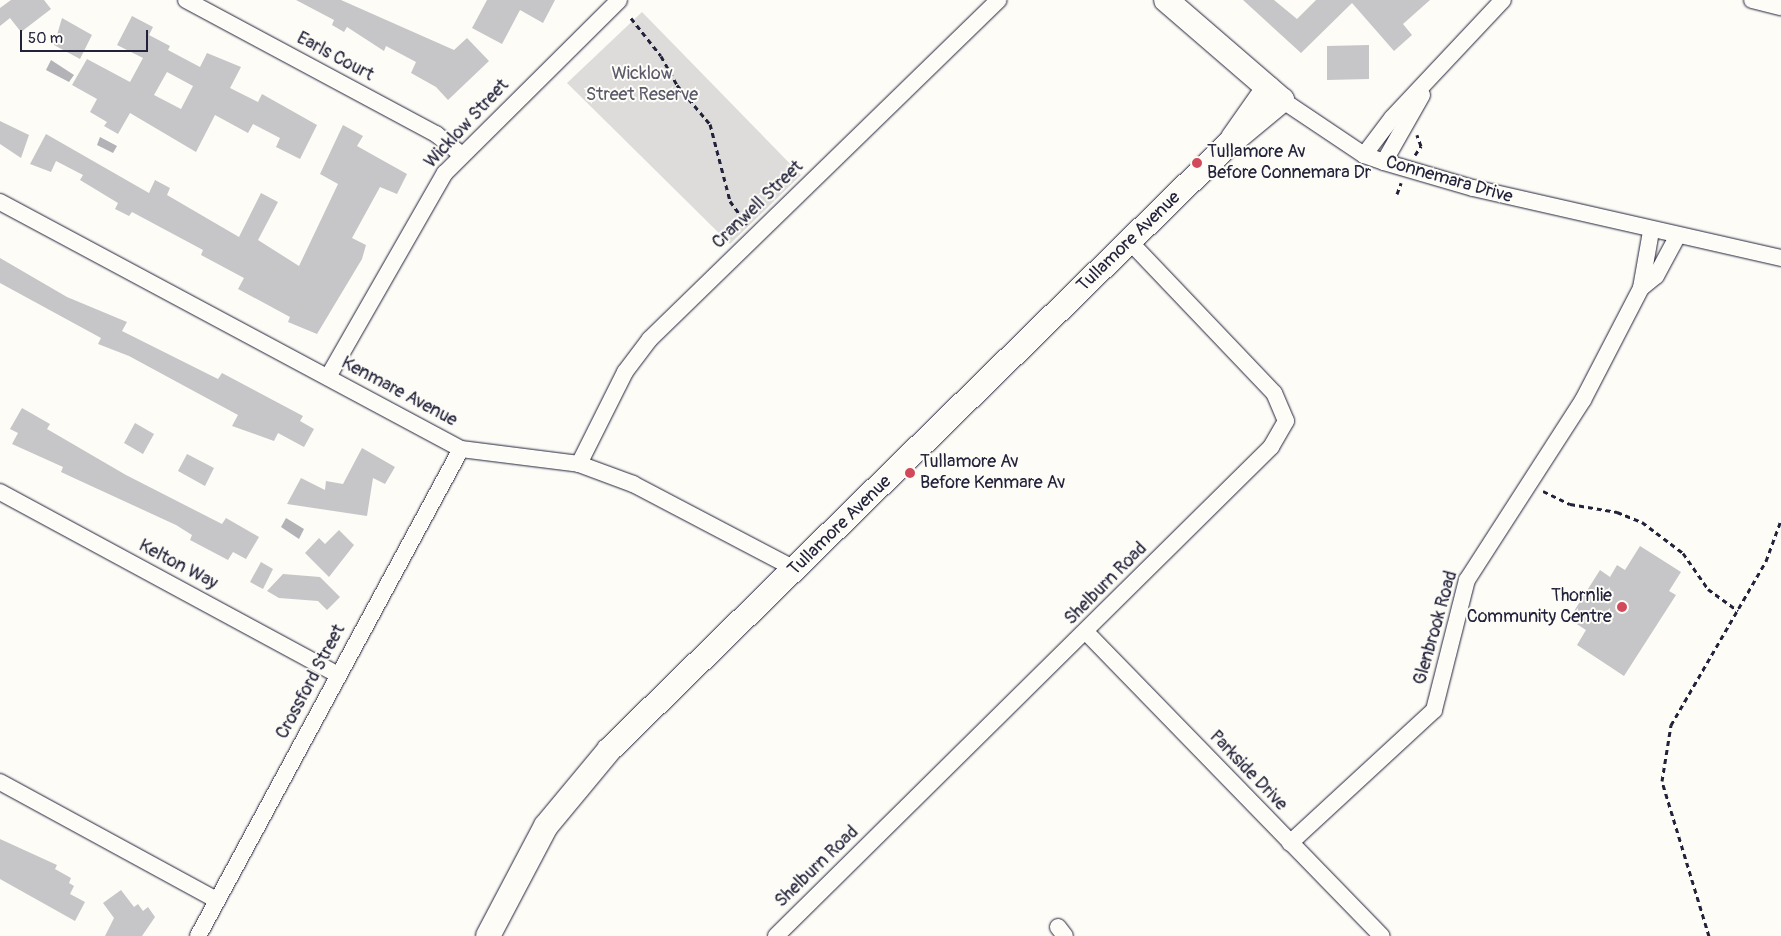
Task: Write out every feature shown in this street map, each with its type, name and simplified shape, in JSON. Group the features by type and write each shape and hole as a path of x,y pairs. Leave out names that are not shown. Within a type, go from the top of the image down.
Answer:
{"street":[{"name":"Earls Court","path":"186,0 436,134 461,154"},
{"name":"Wicklow Street","path":"328,377 426,200 461,154 619,0"},
{"name":"Cranwell Street","path":"579,464 625,372 650,339 998,0"},
{"name":"Connemara Drive","path":"1166,0 1275,94 1364,155 1473,188 1677,237 1781,258"},
{"path":"1364,155 1430,79 1503,0"},
{"path":"1752,0 1781,7"},
{"path":"1384,162 1430,79"},
{"name":"Tullamore Avenue","path":"488,936 546,826 576,787 795,569 1230,144 1275,94"},
{"name":"Kenmare Avenue","path":"0,202 461,448 579,464 634,484 795,569"},
{"name":"Glenbrook Road","path":"1290,843 1434,710 1467,580 1584,400 1641,288 1651,230"},
{"name":"Glenbrook Road","path":"1641,288 1656,276 1677,237"},
{"name":"Shelburn Road","path":"776,936 1271,448 1286,421 1274,393 1130,242"},
{"name":"Crossford Street","path":"198,936 461,448"},
{"name":"Kelton Way","path":"0,492 338,674"},
{"name":"Parkside Drive","path":"1086,632 1382,936"},
{"path":"0,782 216,900"}],"path":[{"path":"631,18 661,56 677,85 710,124 730,201 756,234"},
{"path":"1530,484 1570,504 1617,512 1642,522 1683,554 1708,589 1738,611"},
{"path":"1708,936 1662,781 1671,725 1766,561 1781,520"}],"green space":[{"name":"Wicklow Street Reserve","path":"642,12 801,175 730,244 567,83"}],"shaded area":[{"path":"51,60 74,75 69,82 46,70"},
{"path":"100,137 117,146 113,153 97,145"},
{"path":"286,518 304,529 299,539 281,527"}],"building":[{"path":"11,0 44,0 51,9 21,32 10,18 0,26 0,8"},
{"path":"296,0 341,0 454,50 467,38 489,61 448,100 436,87 411,73 416,62 386,46 384,51 347,27 344,32 332,25 334,20"},
{"path":"487,0 555,0 543,23 520,10 502,44 472,28"},
{"path":"1243,0 1274,0 1297,19 1316,0 1430,0 1403,24 1412,35 1394,51 1352,3 1301,53"},
{"path":"132,16 153,27 149,35 170,46 168,50 200,67 207,53 241,67 230,88 258,102 262,94 317,125 300,159 276,147 280,138 253,124 248,133 215,115 196,152 130,113 118,134 104,126 107,122 90,112 97,99 72,85 87,59 130,82 143,58 117,45","holes":["167,72 193,86 181,109 154,95"]},
{"path":"62,18 92,35 80,59 54,45"},
{"path":"1369,45 1369,79 1327,80 1327,46"},
{"path":"0,121 29,135 21,158 0,144"},
{"path":"343,125 363,136 357,146 407,174 397,194 380,187 352,238 366,245 362,259 317,334 288,322 290,317 238,289 244,278 201,255 203,250 132,212 129,216 115,209 118,203 80,180 83,175 56,161 51,172 30,164 46,134 149,193 155,180 170,188 167,195 239,237 261,193 278,202 258,240 299,266 338,184 320,174"},
{"path":"0,258 67,297 127,322 122,331 218,379 222,373 303,416 300,421 314,429 304,447 278,433 274,441 232,426 238,415 129,356 98,344 101,338 0,283"},
{"path":"22,408 50,424 47,429 126,475 222,524 226,518 259,537 246,559 233,552 228,560 190,540 192,535 176,525 61,472 63,467 12,444 18,433 10,429"},
{"path":"135,423 154,434 143,454 124,443"},
{"path":"362,448 395,467 385,484 373,478 367,516 287,504 301,478 325,490 326,481 343,484"},
{"path":"187,454 214,468 205,486 178,471"},
{"path":"339,530 354,545 329,577 305,553 319,538 325,544"},
{"name":"Thornlie Community Centre","path":"1640,546 1681,572 1669,591 1676,595 1624,676 1577,645 1586,630 1569,619 1600,570 1610,577 1617,565 1625,570"},
{"path":"261,562 273,569 263,589 250,582"},
{"path":"283,574 320,577 340,597 327,610 318,601 279,598 267,591"},
{"path":"0,839 57,865 55,869 71,878 69,883 74,886 70,894 85,902 75,921 0,879"},
{"path":"121,890 134,907 138,904 143,911 148,907 155,917 142,936 105,936 114,918 103,903"}],"place":[{"name":"Tullamore Av Before Connemara Dr","path":"1197,163"},
{"name":"Tullamore Av Before Kenmare Av","path":"910,473"},
{"name":"Thornlie Community Centre","path":"1622,607"}]}
